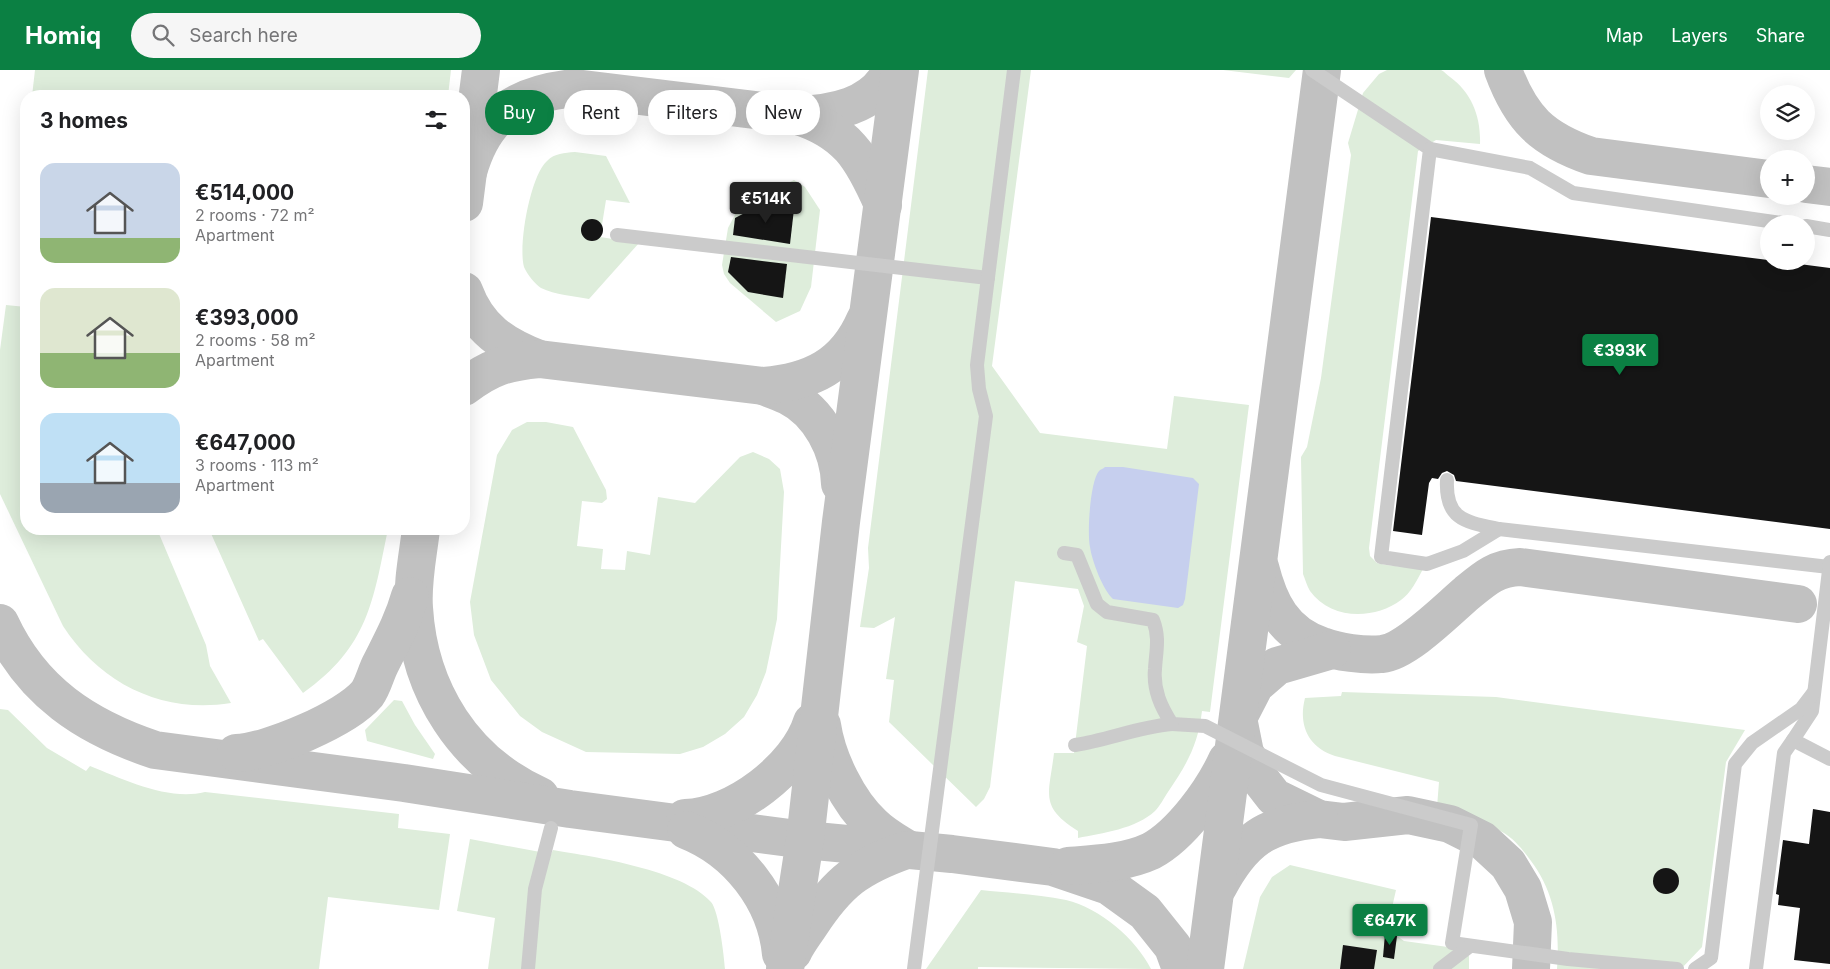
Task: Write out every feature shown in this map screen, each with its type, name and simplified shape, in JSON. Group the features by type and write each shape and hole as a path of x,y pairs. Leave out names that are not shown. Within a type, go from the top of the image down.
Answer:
{"lane":[{"path":"914,969 986,416 979,389 977,365 1014,70"},
{"path":"1312,70 1430,149 1530,168 1573,193 1760,220"},
{"path":"1430,149 1381,557 1427,564 1463,551 1499,529"},
{"path":"1815,228 1830,230"},
{"path":"617,235 988,278"},
{"path":"1447,480 1446,496 1455,515 1469,523 1499,529 1830,565 1812,711 1784,753 1756,969"},
{"path":"1064,552 1077,554 1097,604 1107,612 1153,620 1158,631 1155,688 1164,712 1172,724"},
{"path":"1696,969 1711,958 1735,764 1752,743 1801,710 1814,692"},
{"path":"1075,745 1097,742 1129,731 1172,724 1205,726 1321,785 1471,825 1452,943 1568,959 1677,969"},
{"path":"1793,740 1817,755 1830,760"},
{"path":"528,969 534,889 550,828"},
{"path":"1440,969 1470,946"}],"green space":[{"path":"35,70 451,70 449,90 33,90"},
{"path":"928,70 1031,70 992,366 1040,433 1167,449 1174,396 1249,405 1210,712 1202,711 1198,734 1191,754 1157,809 1138,822 1108,832 1078,838 1078,831 1057,814 1052,806 1049,790 1054,753 1074,753 1087,646 1077,642 1084,606 1078,589 1015,581 990,787 984,799 976,807 889,722 894,680 886,679 895,617 874,628 860,627 869,568 868,548"},
{"path":"1223,70 1296,70 1289,78"},
{"path":"1387,70 1441,70 1458,83 1474,106 1479,124 1480,144 1436,140 1418,151 1369,548 1370,556 1377,563 1423,569 1411,590 1401,600 1390,607 1378,611 1366,614 1353,614 1341,612 1319,601 1310,591 1303,574 1301,457 1307,447 1321,378 1351,155 1348,143 1363,93 1379,74"},
{"path":"575,152 606,156 630,203 606,200 600,237 639,243 589,299 558,294 541,288 527,273 523,257 524,228 535,181 541,169 553,156"},
{"path":"794,180 805,187 820,210 811,287 800,311 776,322 730,283 724,274 722,265 728,228 738,209"},
{"path":"6,305 20,306 20,535 160,535 206,645 210,666 231,703 181,704 158,699 135,690 115,679 96,664 78,646 63,626 0,494 0,350"},
{"path":"527,422 546,422 573,427 606,490 607,499 602,503 582,501 577,546 603,549 601,569 625,570 627,551 650,555 658,497 695,503 740,457 753,452 769,459 780,469 784,492 777,619 766,672 757,695 744,717 725,734 703,747 680,754 586,752 542,732 520,716 491,680 474,635 470,602 497,455 512,430"},
{"path":"212,535 387,535 378,579 364,621 355,640 342,658 325,676 303,693 263,639 259,641"},
{"path":"1342,692 1496,697 1745,730 1726,762 1702,947 1681,969 1557,969 1558,940 1551,899 1539,873 1515,842 1504,833 1488,825 1437,807 1439,782 1335,756 1318,747 1312,741 1304,726 1303,708 1305,698 1341,696"},
{"path":"394,700 402,701 415,725 435,754 433,759 367,741 365,730"},
{"path":"0,709 8,710 47,748 86,771 90,766 147,788 176,794 205,792 399,814 398,828 450,834 439,910 328,897 319,969 0,969"},
{"path":"470,839 551,854 553,850 614,861 660,873 680,881 698,891 714,907 721,934 725,969 488,969 495,918 457,911"},
{"path":"1290,865 1396,890 1386,934 1397,936 1404,941 1448,947 1469,956 1469,969 1243,969 1260,897 1272,877"},
{"path":"981,890 1055,898 1079,904 1092,910 1116,926 1126,936 1151,969 978,967 978,969 926,969"}],"water":[{"path":"1105,467 1123,467 1193,478 1199,484 1185,599 1183,605 1178,608 1113,599 1102,582 1091,553 1089,520 1093,485 1099,471"}],"building":[{"path":"762,204 794,209 790,244 733,235 735,218"},
{"path":"1431,217 1760,259 1760,270 1815,270 1815,266 1830,268 1830,529 1456,481 1454,475 1447,471 1442,473 1438,479 1432,478 1429,483 1422,535 1393,531"},
{"path":"592,219 602,226 603,230 596,240 592,241 582,234 581,230 588,220"},
{"path":"731,257 787,264 783,298 748,292 728,272"},
{"path":"1813,809 1830,812 1830,964 1794,960 1800,908 1778,905 1779,895 1776,894 1783,840 1809,844"},
{"path":"1666,868 1675,872 1679,881 1675,890 1666,894 1657,890 1653,881 1657,872"},
{"path":"1385,934 1397,936 1394,959 1383,957"},
{"path":"1343,945 1377,950 1374,969 1340,969"}],"taxiway":[{"path":"470,156 481,70"},
{"path":"820,113 837,110 863,100 884,83 891,70"},
{"path":"785,969 805,840 841,522 900,70"},
{"path":"1205,969 1322,70"},
{"path":"1503,70 1517,102 1535,125 1546,134 1574,149 1591,156 1760,178"},
{"path":"470,166 483,136 493,122 505,111 519,102 535,96 574,88 795,115 813,121 828,129 851,148 868,173 883,205"},
{"path":"1815,185 1830,187"},
{"path":"470,304 484,326 493,334 514,348 539,359"},
{"path":"470,383 499,367 539,359 763,386 780,384 811,375 837,360 857,336 865,320"},
{"path":"763,386 799,403 818,422 832,445 839,471 840,484"},
{"path":"420,535 415,578 414,608 418,639 425,668 436,695 450,720 468,743 489,764 513,782 540,796"},
{"path":"1260,567 1273,604 1288,625 1297,633 1328,648 1360,654 1382,654 1403,646 1426,629 1485,578 1504,569 1520,567 1798,604"},
{"path":"236,753 267,747 306,732 342,714 357,704 371,687 401,622 410,596"},
{"path":"0,623 28,669 64,704 106,730 155,750 404,783 570,809 805,840 952,854 1053,867 1109,886 1145,912 1173,947 1181,969"},
{"path":"1332,650 1277,666 1255,685 1238,718 1245,753 1260,779 1274,797 1319,819 1344,822 1408,815 1450,824 1482,840 1508,864 1523,889 1533,922 1531,969"},
{"path":"685,818 724,809 762,787 793,756 805,739 812,722"},
{"path":"822,725 834,766 855,804 877,829 909,850"},
{"path":"1068,866 1131,858 1151,851 1162,844 1195,811 1205,798 1227,760"},
{"path":"1218,887 1237,857 1258,837 1284,825 1319,819"},
{"path":"686,830 722,850 751,879 771,914 778,934 781,954"},
{"path":"793,952 820,910 840,887 862,870 889,856 906,850"}]}
